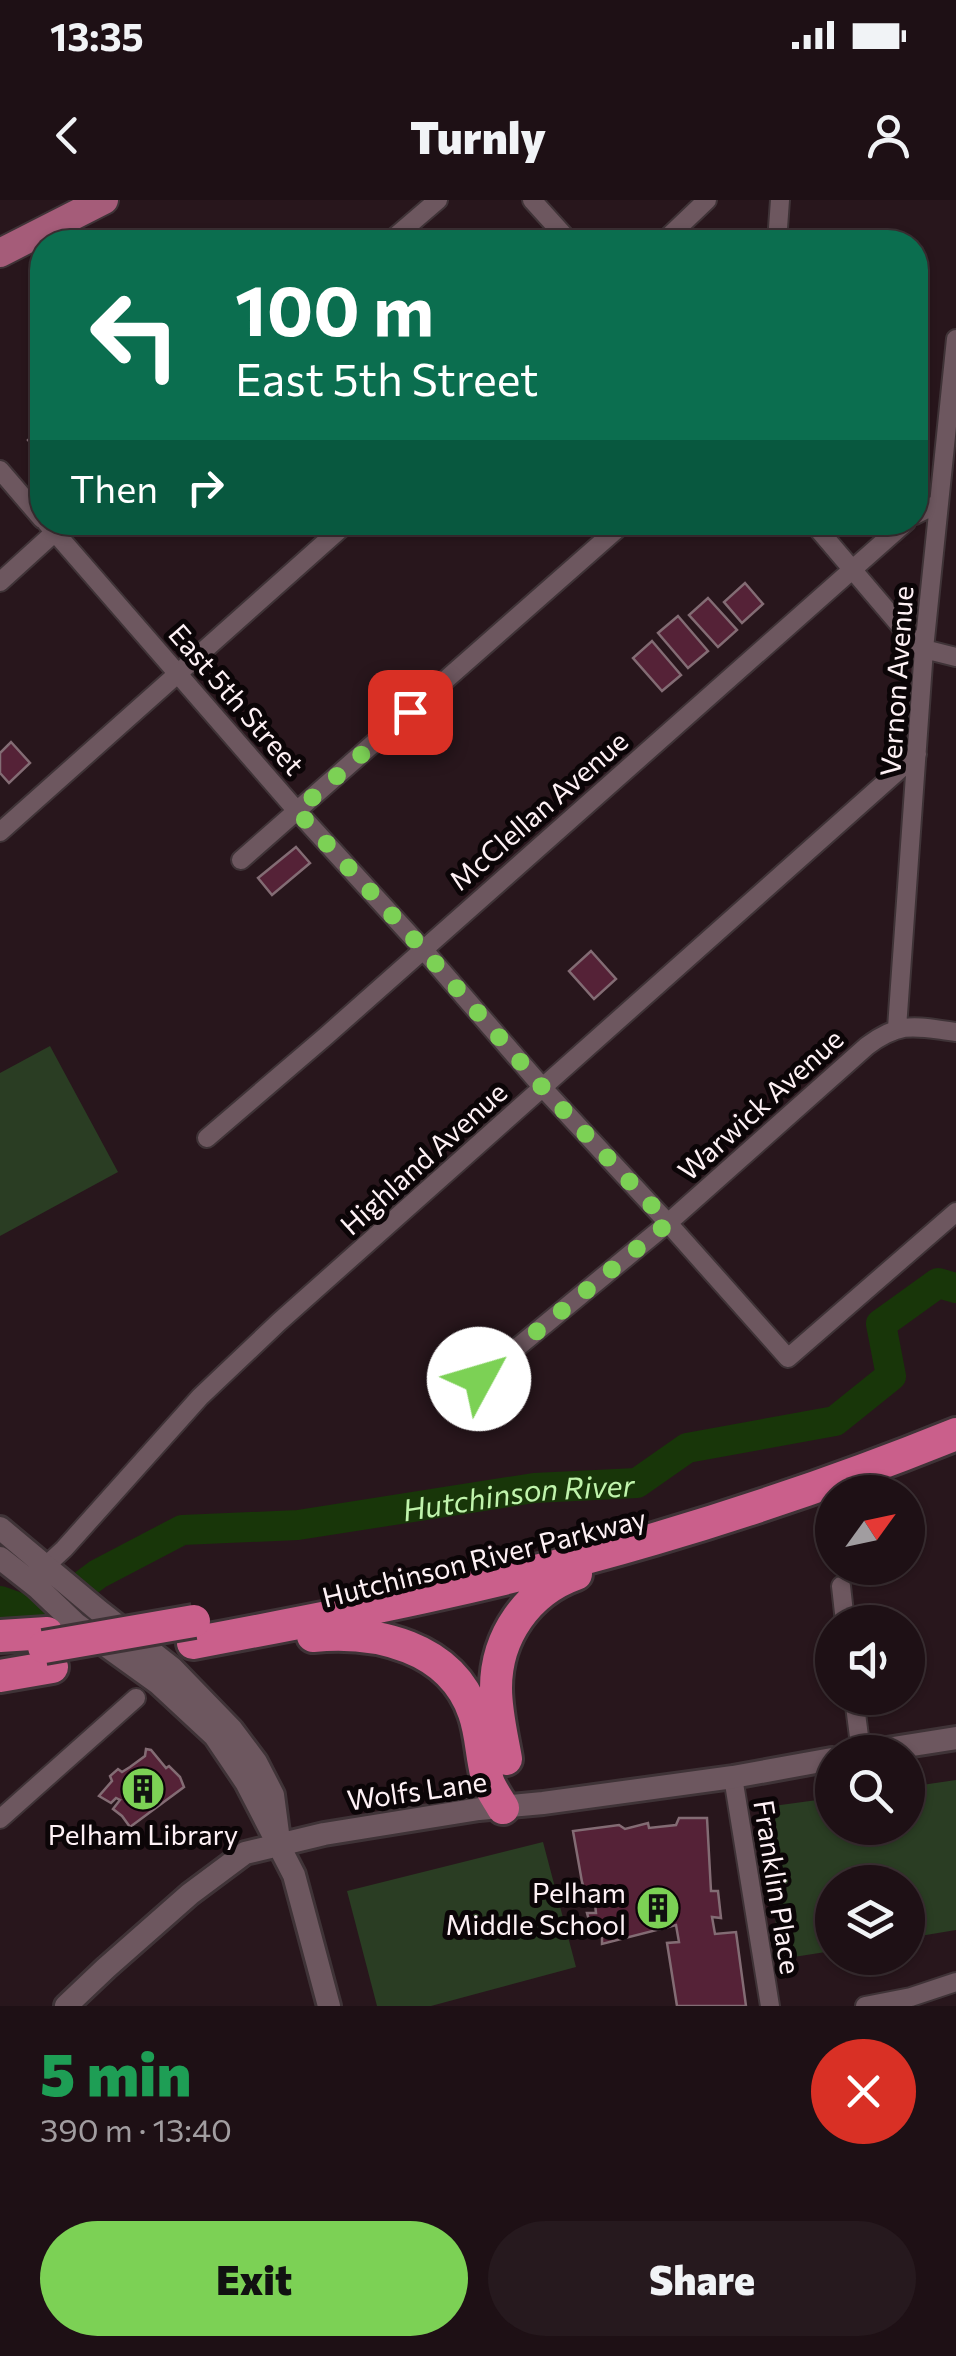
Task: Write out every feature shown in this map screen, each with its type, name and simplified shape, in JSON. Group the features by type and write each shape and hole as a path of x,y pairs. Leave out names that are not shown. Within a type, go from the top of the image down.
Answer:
{"highway":[{"name":"Hutchinson River Parkway","path":"0,1656 55,1643 194,1632 548,1547 757,1485 956,1413"},
{"name":"Hutchinson River Parkway","path":"194,1632 228,1636 425,1598 655,1539 809,1489 956,1434"},
{"path":"503,1808 509,1777 496,1682 501,1652 512,1628 530,1602 553,1584 655,1539"},
{"path":"0,1636 55,1643"},
{"path":"228,1636 371,1637 405,1645 432,1658 454,1678 470,1703 488,1782 503,1808"},
{"name":"Hutchinson River Parkway","path":"0,1676 55,1643"}],"main road":[{"path":"42,230 104,200"},
{"path":"1,250 30,236"}],"street":[{"path":"403,230 438,200"},
{"path":"532,200 559,230"},
{"path":"675,230 707,200"},
{"path":"778,230 780,200"},
{"name":"Vernon Avenue","path":"897,1028 924,649 956,339"},
{"name":"East 5th Street","path":"0,470 30,501"},
{"path":"928,508 938,503"},
{"path":"0,582 42,535"},
{"name":"East 5th Street","path":"61,535 297,811 788,1358 956,1212"},
{"path":"0,832 333,535"},
{"path":"241,860 610,535"},
{"path":"823,535 924,649 956,657"},
{"name":"McClellan Avenue","path":"207,1138 891,535"},
{"name":"Highland Avenue","path":"41,1577 213,1385 279,1322 916,754"},
{"path":"897,1028 956,1032"},
{"name":"Warwick Avenue","path":"479,1379 668,1223 867,1046 897,1028"},
{"path":"0,1528 41,1577 55,1643 158,1682 215,1736 246,1782 294,1876 329,2006"},
{"path":"0,1558 99,1611 172,1668 232,1730 256,1762 273,1795 279,1846"},
{"path":"841,1586 844,1605"},
{"path":"0,1819 136,1698"},
{"path":"925,1743 956,1738"},
{"name":"Wolfs Lane","path":"66,2006 178,1904 244,1853 324,1834 480,1808 503,1808 815,1762"},
{"name":"Franklin Place","path":"733,1776 770,2006"},
{"path":"865,2006 956,1982"}],"green space":[{"path":"50,1046 118,1172 0,1236 0,1073"},
{"path":"956,1780 956,1930 925,1935 925,1865 815,1865 815,1954 781,1959 759,1808 815,1800 815,1845 925,1845 925,1785"},
{"path":"543,1842 576,1967 431,2006 377,2006 347,1891"}],"building":[{"path":"745,583 763,604 742,623 724,602"},
{"path":"708,598 737,630 718,647 689,615"},
{"path":"678,616 708,651 688,668 658,633"},
{"path":"652,641 681,675 662,691 633,658"},
{"path":"11,742 30,763 9,783 0,773 0,753"},
{"path":"296,847 310,863 272,895 258,878"},
{"path":"591,951 616,979 594,999 569,971"},
{"name":"Pelham Library","path":"146,1749 180,1777 184,1787 130,1827 113,1809 120,1800 116,1798 111,1803 99,1796 112,1781 110,1776 145,1756"},
{"name":"Pelham Middle School","path":"679,1818 707,1818 711,1891 718,1891 721,1918 712,1917 715,1934 736,1932 746,2006 677,2006 667,1943 679,1942 676,1925 602,1944 602,1936 594,1938 587,1913 596,1913 595,1904 589,1904 582,1882 573,1831 619,1825 625,1829 648,1823 649,1828 676,1825"}],"waterway":[{"name":"Hutchinson River","path":"0,1601 42,1616 98,1574 182,1530 298,1525 534,1488 637,1483 687,1448 835,1421 891,1376 881,1324 938,1283 956,1288"}],"place":[{"name":"Pelham Library","path":"143,1789"},
{"name":"Pelham Middle School","path":"658,1908"}],"route":[{"path":"410,712 297,811 668,1223 479,1379"}]}
